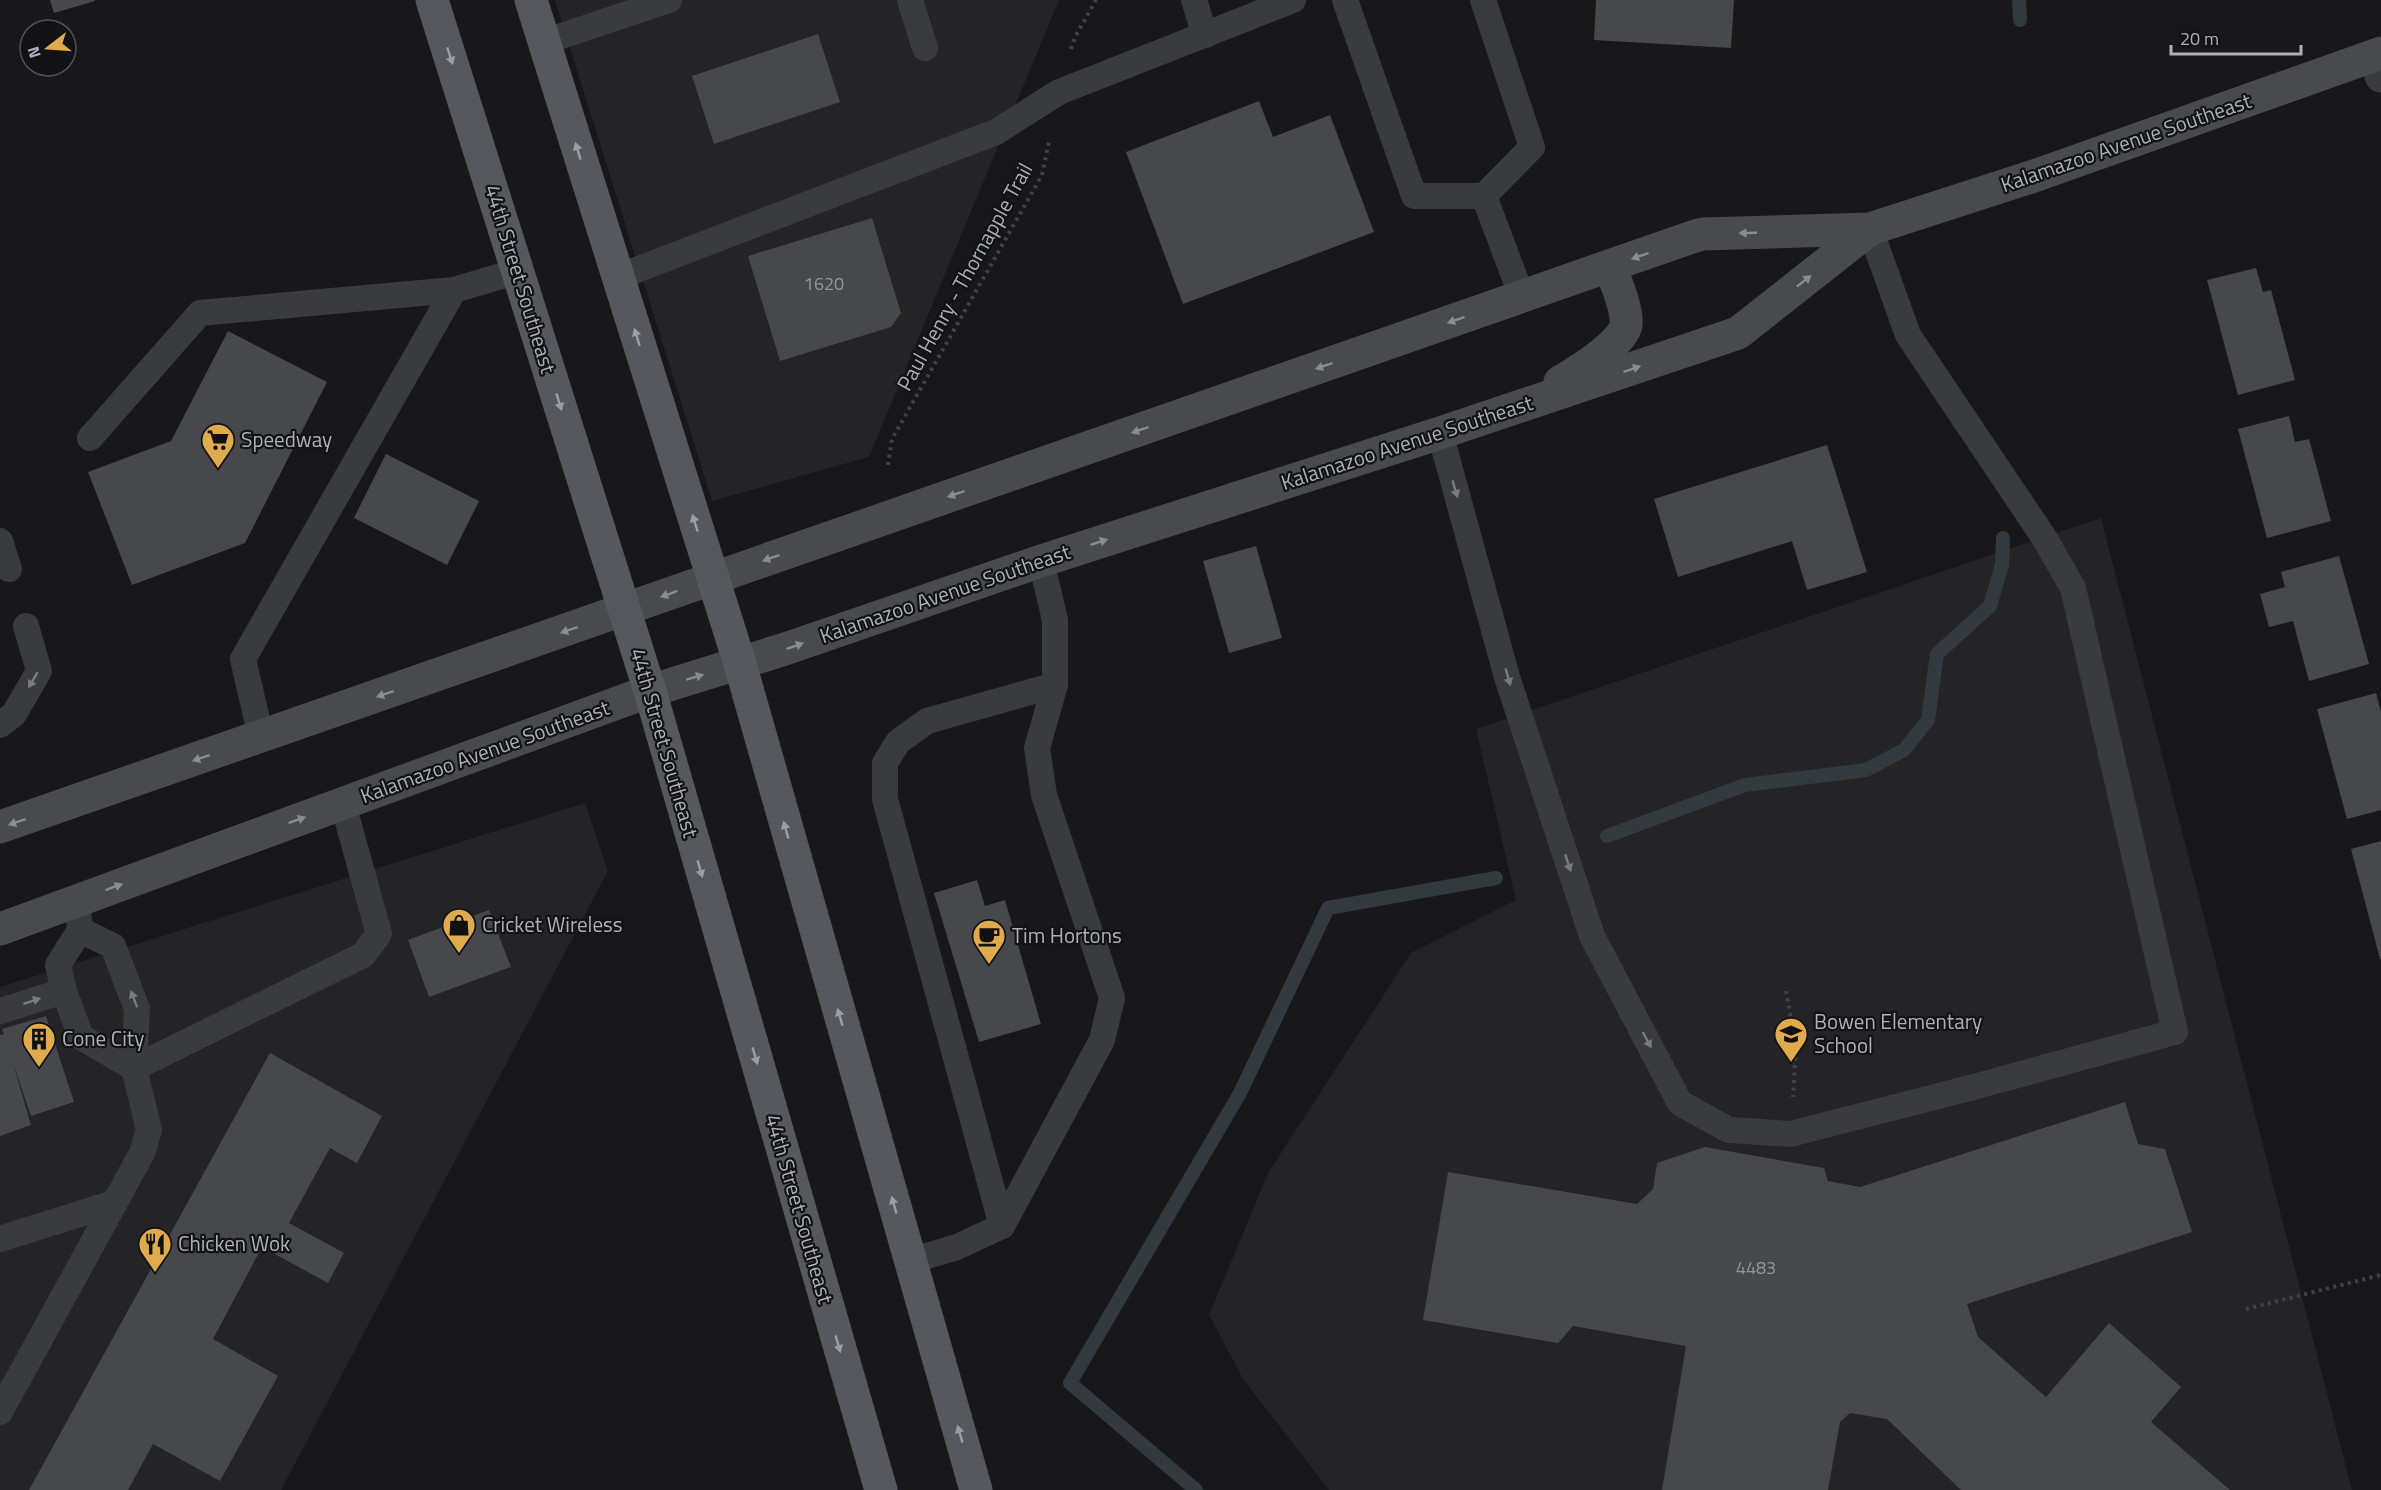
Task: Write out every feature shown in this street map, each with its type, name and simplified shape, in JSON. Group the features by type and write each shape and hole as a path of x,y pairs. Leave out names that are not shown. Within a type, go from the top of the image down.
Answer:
{"main road":[{"name":"44th Street Southeast","path":"432,0 650,691 880,1490"},
{"path":"531,0 740,664 976,1490"},
{"name":"Kalamazoo Avenue Southeast","path":"0,827 1703,234 1870,229 2380,61"},
{"name":"Kalamazoo Avenue Southeast","path":"0,929 79,915 343,804 650,691 740,664 1041,561 1440,433 1738,333 1870,229"},
{"path":"1517,406 1568,377 1619,340 1626,325 1622,303 1610,266"}],"lane":[{"path":"544,42 632,6 669,0"},
{"path":"910,0 925,48"},
{"path":"1194,0 1205,34"},
{"path":"618,277 996,132 1059,92 1293,0"},
{"path":"1344,0 1414,196 1484,196 1532,147 1484,0"},
{"path":"1484,196 1522,297"},
{"path":"1440,433 1510,684 1592,936 1680,1103 1729,1130 1790,1134 2175,1032 2073,588 2045,539 1908,335 1870,229"},
{"path":"90,438 200,313 454,290 518,271"},
{"path":"261,736 243,659 454,290"},
{"path":"0,541 9,569"},
{"path":"910,1261 957,1247 1002,1226 1102,1040 1112,998 1044,795 1037,748 1055,685 1055,620 1041,561"},
{"path":"0,725 14,714 39,671 26,626"},
{"path":"1002,1226 885,799 885,763 898,742 927,721 1055,685"},
{"path":"134,1068 363,955 379,934 343,804"},
{"path":"0,1412 141,1153 149,1130 134,1068 137,1009 113,946 79,915 58,965 64,991 81,1037 134,1068"},
{"path":"0,1011 64,991"},
{"path":"0,1239 114,1203"}],"path":[{"name":"Paul Henry - Thornapple Trail","path":"888,465 892,439 1042,175 1059,92 1075,37 1096,0"},
{"path":"1786,991 1796,1046 1790,1134"},
{"path":"2246,1309 2381,1275"}],"shaded area":[{"path":"555,0 1059,0 869,457 712,501"},
{"name":"Bowen Elementary School","path":"2101,518 2352,1490 1329,1490 1243,1379 1209,1315 1268,1173 1411,953 1516,900 1476,729"},
{"path":"585,803 608,871 281,1490 0,1490 0,987"}],"building":[{"path":"50,0 95,0 95,1 54,13"},
{"path":"1596,0 1734,0 1731,48 1594,40"},
{"path":"818,34 840,102 714,144 692,76"},
{"path":"1259,101 1273,137 1330,115 1374,232 1183,304 1126,152"},
{"path":"872,218 901,313 891,327 780,361 748,256"},
{"path":"2256,268 2263,292 2271,290 2295,380 2238,395 2207,280"},
{"path":"228,331 327,382 245,543 132,585 88,472 171,441"},
{"path":"2289,416 2295,442 2309,439 2331,521 2267,538 2238,429"},
{"path":"1827,445 1867,572 1807,590 1792,541 1678,577 1654,499"},
{"path":"386,454 479,501 447,565 354,518"},
{"path":"1256,546 1282,638 1229,653 1203,561"},
{"path":"2339,556 2369,664 2309,681 2293,621 2269,627 2260,594 2285,587 2281,572"},
{"path":"2376,693 2381,712 2381,810 2347,819 2317,709"},
{"path":"2381,841 2381,959 2380,959 2351,849"},
{"name":"Tim Hortons","path":"977,880 985,906 1005,900 1041,1024 979,1042 934,893"},
{"name":"Cricket Wireless","path":"489,910 511,967 429,997 408,940"},
{"name":"Cone City","path":"46,1016 74,1102 31,1116 13,1063 31,1125 0,1136 0,1035 4,1034 2,1029"},
{"path":"270,1053 382,1116 357,1163 330,1148 289,1223 344,1253 328,1283 262,1247 213,1339 278,1376 220,1481 153,1444 128,1490 29,1490"},
{"path":"2125,1102 2138,1144 2165,1149 2192,1232 1967,1304 1978,1337 2046,1397 2109,1323 2181,1387 2151,1422 2230,1490 1961,1490 1887,1419 1850,1413 1840,1422 1828,1490 1662,1490 1686,1346 1573,1326 1558,1343 1423,1320 1448,1172 1637,1204 1653,1189 1657,1163 1705,1147 1824,1168 1828,1181 1860,1187"}],"waterway":[{"path":"2019,0 2020,20"},
{"path":"1607,836 1745,785 1866,770 1904,750 1928,720 1937,654 1990,606 2002,565 2003,538"},
{"path":"1196,1490 1070,1383 1240,1093 1328,908 1496,878"}],"place":[{"name":"Speedway","path":"218,469"},
{"name":"Cricket Wireless","path":"459,954"},
{"name":"Tim Hortons","path":"989,965"},
{"name":"Bowen Elementary School","path":"1791,1063"},
{"name":"Cone City","path":"39,1068"},
{"name":"Chicken Wok","path":"155,1273"}]}
